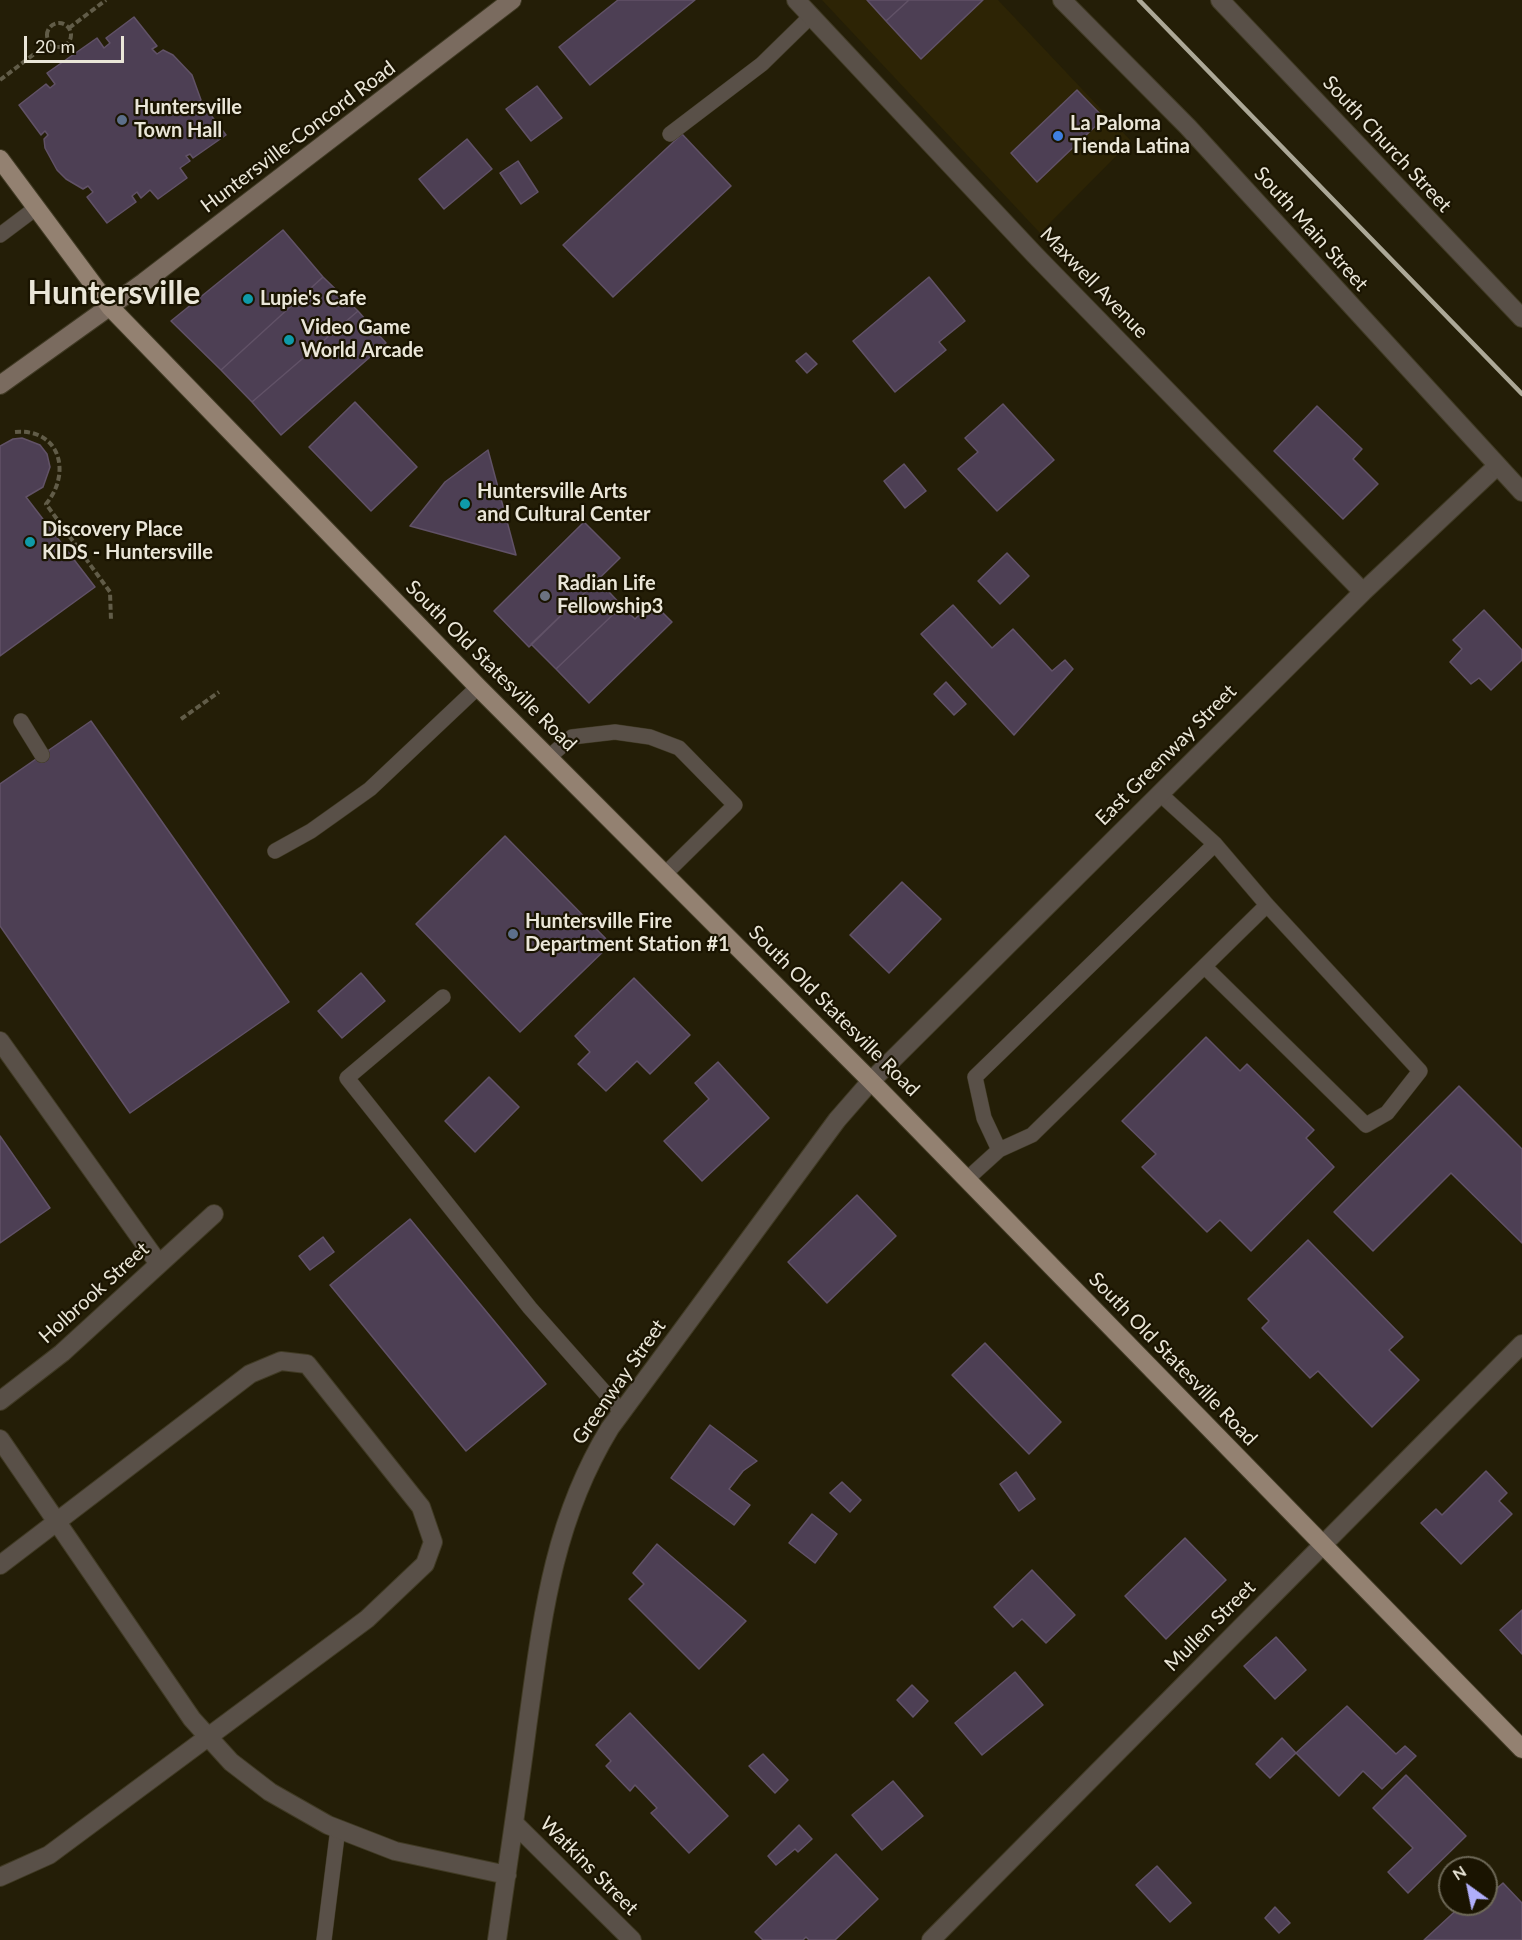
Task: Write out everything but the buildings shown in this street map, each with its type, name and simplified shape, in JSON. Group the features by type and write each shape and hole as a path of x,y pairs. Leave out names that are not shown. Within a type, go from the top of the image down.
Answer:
{"main road":[{"name":"Huntersville-Concord Road","path":"0,385 110,307 512,0"},
{"name":"South Old Statesville Road","path":"0,159 110,307 478,687 871,1081 1522,1749"}],"street":[{"name":"Maxwell Avenue","path":"796,0 1034,254 1363,592"},
{"name":"South Main Street","path":"1062,0 1188,127 1522,492"},
{"name":"South Church Street","path":"1220,0 1522,318"},
{"name":"East Greenway Street","path":"871,1081 1363,592 1497,466"},
{"path":"0,1041 159,1264"},
{"name":"Greenway Street","path":"497,1940 544,1604 568,1512 592,1458 622,1412 837,1120 871,1081"},
{"name":"Holbrook Street","path":"0,1401 62,1353 214,1214"},
{"name":"Mullen Street","path":"931,1940 1522,1344"},
{"path":"0,1565 250,1374 281,1361 307,1364 421,1507 433,1542 425,1564 368,1620 49,1855 0,1877"},
{"path":"0,1439 171,1690 231,1762 270,1792 338,1828 395,1851 507,1875"},
{"name":"Watkins Street","path":"514,1823 632,1940"}],"lane":[{"path":"670,134 762,64 811,16"},
{"path":"0,235 36,208"},
{"path":"275,851 311,831 370,789 478,687"},
{"path":"21,721 42,755"},
{"path":"549,757 573,737 615,732 650,737 679,748 735,805 666,873"},
{"path":"1159,794 1215,844 1267,905 1420,1071 1387,1113 1366,1125 1205,967"},
{"path":"999,1150 984,1118 975,1077 1215,844"},
{"path":"967,1179 999,1150 1032,1135 1267,905"},
{"path":"443,997 347,1078 530,1308 622,1412"},
{"path":"324,1940 338,1828"}],"path":[{"path":"69,28 106,0"},
{"path":"63,23 69,28 70,40 64,46 56,47 50,42 48,32 52,26 63,23"},
{"path":"0,80 50,42"},
{"path":"15,432 29,431 42,436 52,445 61,474 56,492 46,504 110,592 111,620"},
{"path":"181,719 219,692"}],"shaded area":[{"path":"822,0 998,0 1131,141 1040,233"}],"railway":[{"path":"1139,0 1522,394"}],"place":[{"name":"Huntersville Town Hall","path":"122,120"},
{"name":"La Paloma Tienda Latina","path":"1058,136"},
{"name":"Lupie's Cafe","path":"248,299"},
{"name":"Video Game World Arcade","path":"289,340"},
{"name":"Huntersville Arts and Cultural Center","path":"465,504"},
{"name":"Discovery Place KIDS - Huntersville","path":"30,542"},
{"name":"Radian Life Fellowship3","path":"545,596"},
{"name":"Huntersville Fire Department Station #1","path":"513,934"}],"district":[{"name":"Huntersville","path":"114,294"}]}
